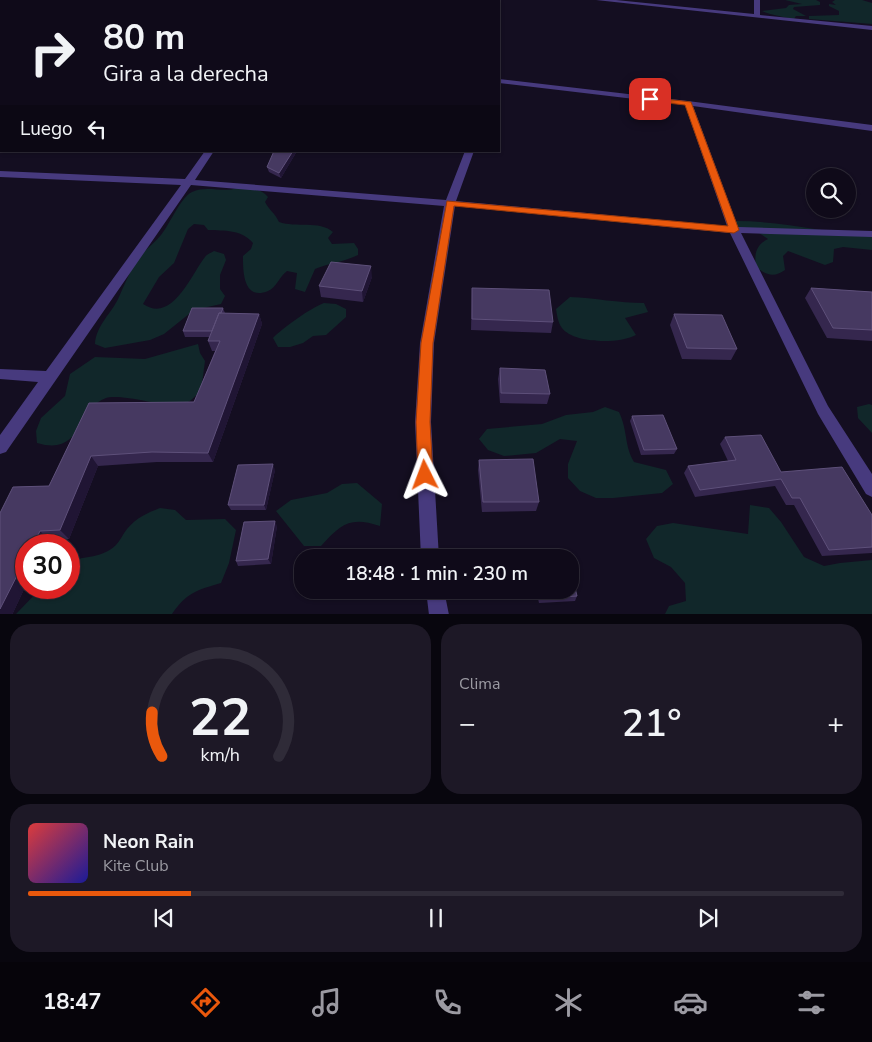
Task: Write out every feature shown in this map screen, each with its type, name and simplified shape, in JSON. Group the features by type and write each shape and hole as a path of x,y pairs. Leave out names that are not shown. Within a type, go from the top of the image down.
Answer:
{"street":[{"path":"599,0 872,28"},
{"path":"757,0 757,16"},
{"path":"500,82 688,103 872,128"},
{"path":"688,103 734,230 823,410 872,489"},
{"path":"0,448 209,152"},
{"path":"430,549 423,412 427,343 450,203 470,152"},
{"path":"0,174 188,182 450,203 734,230 872,234"},
{"path":"0,374 50,377"},
{"path":"436,599 439,614"}],"green space":[{"path":"785,0 816,0 820,2 820,5 794,7 793,9 806,16 796,16 794,19 762,11 802,4"},
{"path":"835,0 862,0 872,3 872,24 809,19 809,16 839,15 839,11 829,6 829,4 836,5 832,2"},
{"path":"254,189 265,194 268,197 265,202 279,222 327,228 333,232 328,238 332,244 354,243 358,249 358,255 315,269 305,292 295,289 297,273 287,271 271,290 260,293 254,292 246,283 243,262 243,256 251,249 253,243 238,233 208,230 204,225 194,224 188,229 174,263 159,277 143,304 153,308 163,308 172,303 180,295 206,256 214,251 224,254 226,260 220,275 220,289 225,296 221,304 194,310 164,334 150,340 105,348 95,344 98,331 116,303 135,263 140,255 161,235 183,200 192,192 198,190"},
{"path":"736,221 872,235 872,250 843,247 834,249 833,262 825,265 788,251 783,256 785,270 774,275 763,272 756,267 755,262 758,247 768,239 759,233 737,233 726,222"},
{"path":"570,297 644,303 648,312 625,318 636,335 609,341 586,340 568,333 562,328 558,319 556,309"},
{"path":"324,303 336,304 346,309 346,317 326,335 313,336 303,343 290,347 278,347 273,338 311,309"},
{"path":"198,344 200,353 205,361 201,391 190,401 175,408 129,398 106,398 89,411 71,438 63,443 52,445 37,443 36,431 41,418 65,396 70,374 95,357 145,359"},
{"path":"872,405 872,433 858,418 857,407"},
{"path":"605,407 619,412 634,462 666,470 673,484 662,493 596,498 580,491 568,478 568,464 577,441 560,439 536,453 504,456 488,450 479,439 487,429 542,424 566,415 593,412"},
{"path":"357,483 382,504 380,526 370,523 353,522 334,532 321,546 304,546 276,511 291,500 327,493 342,484"},
{"path":"750,505 769,508 781,522 804,557 824,566 872,560 872,614 665,614 669,606 686,601 685,583 671,567 654,558 646,539 657,526 673,523 748,534"},
{"path":"160,508 175,510 186,520 225,519 236,530 229,563 221,583 193,593 182,601 172,614 16,614 30,599 80,599 80,559 105,553 117,543 134,522"}],"building":[{"path":"274,152 292,152 279,173 267,167"},
{"path":"331,262 371,266 362,291 319,286"},
{"path":"472,288 549,290 553,322 472,319"},
{"path":"811,288 872,292 872,330 833,328"},
{"path":"192,308 223,308 212,331 183,331"},
{"path":"219,313 259,314 208,453 152,452 91,456 60,530 40,531 38,534 15,534 15,580 0,609 0,513 13,487 49,486 89,403 194,402 220,341 208,341"},
{"path":"674,314 722,315 737,349 687,348"},
{"path":"500,368 545,370 550,394 501,393"},
{"path":"663,415 677,449 644,450 632,416"},
{"path":"761,435 781,472 842,467 872,515 872,547 829,550 800,498 792,498 781,479 700,490 688,466 736,460 725,437"},
{"path":"533,459 539,502 483,502 479,460"},
{"path":"273,464 264,505 228,505 238,465"},
{"path":"275,521 268,559 236,561 244,522"}],"route":[{"path":"425,475 423,422 427,343 450,203 734,230 688,103 650,99"}]}
